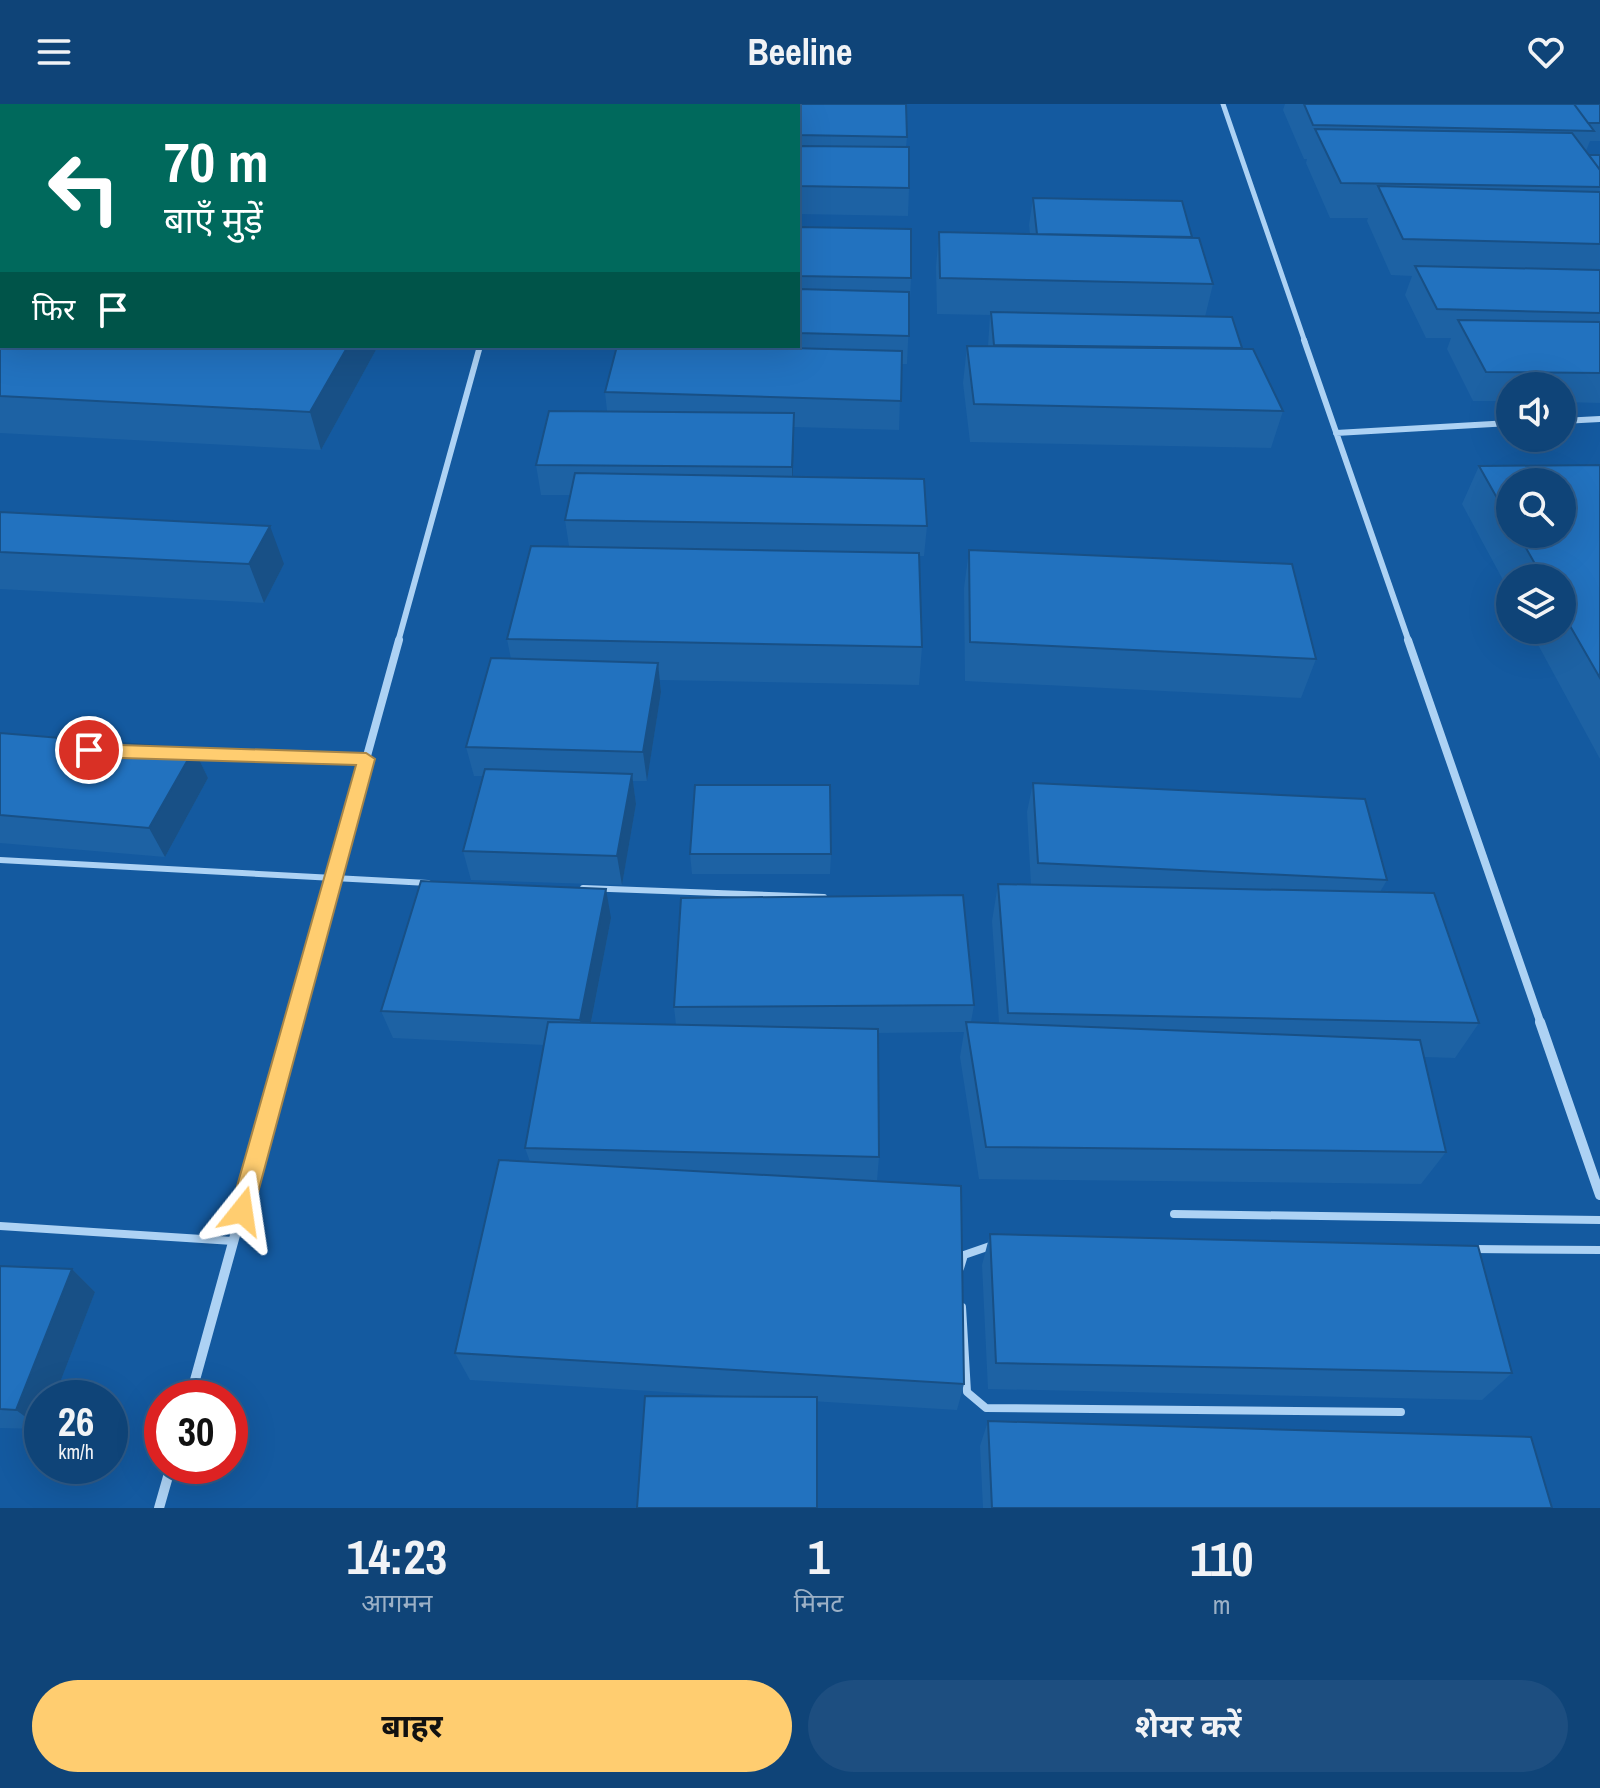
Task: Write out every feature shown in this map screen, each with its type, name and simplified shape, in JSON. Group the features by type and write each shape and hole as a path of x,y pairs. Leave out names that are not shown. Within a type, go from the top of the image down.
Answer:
{"street":[{"path":"238,104 367,104"},
{"path":"1223,104 1600,1195"},
{"path":"195,1380 479,348"},
{"path":"1576,420 1600,419"},
{"path":"1336,433 1496,424"},
{"path":"159,1508 166,1484"}],"lane":[{"path":"189,753 366,759"},
{"path":"0,860 333,880 437,883"},
{"path":"577,888 827,897"},
{"path":"1174,1214 1600,1220"},
{"path":"0,1226 233,1241"},
{"path":"961,1282 964,1255 979,1247 998,1244"},
{"path":"1466,1249 1600,1250"},
{"path":"962,1298 967,1392 986,1408 1401,1412"}],"building":[{"path":"800,104 906,104 907,137 800,135"},
{"path":"1304,104 1574,104 1594,131 1313,125"},
{"path":"1574,104 1600,104 1600,123 1588,123"},
{"path":"1315,129 1572,133 1600,170 1600,187 1341,183"},
{"path":"800,146 909,147 909,188 800,186"},
{"path":"1589,155 1600,155 1600,170"},
{"path":"1378,186 1600,192 1600,244 1403,239"},
{"path":"1033,198 1182,201 1192,237 1037,234"},
{"path":"800,227 911,229 911,278 800,276"},
{"path":"939,232 1199,238 1213,284 940,278"},
{"path":"1415,266 1600,270 1600,313 1437,309"},
{"path":"800,289 909,292 909,336 800,333"},
{"path":"991,312 1232,317 1242,348 994,345"},
{"path":"1458,320 1600,322 1600,373 1486,372"},
{"path":"967,346 1253,349 1283,411 974,404"},
{"path":"0,348 347,348 310,412 0,396"},
{"path":"616,348 902,351 901,401 605,392"},
{"path":"549,411 794,413 792,467 536,465"},
{"path":"1600,465 1600,678 1576,636 1576,564 1535,564 1526,548 1576,548 1576,468 1496,468 1496,496 1479,466"},
{"path":"575,473 924,479 927,526 565,520"},
{"path":"0,512 270,526 249,564 0,552"},
{"path":"531,546 919,553 922,647 507,639"},
{"path":"969,550 1292,564 1316,659 970,642"},
{"path":"491,658 658,663 643,752 466,747"},
{"path":"0,733 194,749 149,828 0,815"},
{"path":"485,769 632,774 617,856 463,851"},
{"path":"1033,783 1365,799 1387,880 1038,863"},
{"path":"695,785 830,785 831,854 690,854"},
{"path":"421,881 606,889 580,1020 381,1011"},
{"path":"998,884 1434,893 1479,1023 1008,1013"},
{"path":"963,895 974,1005 674,1007 681,898"},
{"path":"548,1022 878,1029 879,1157 525,1148"},
{"path":"966,1022 1420,1040 1446,1152 986,1147"},
{"path":"499,1160 961,1186 964,1384 455,1353"},
{"path":"990,1234 1478,1246 1512,1373 996,1363"},
{"path":"0,1266 72,1269 28,1380 24,1380 24,1390 16,1410 0,1409"},
{"path":"645,1396 817,1397 817,1508 637,1508"},
{"path":"988,1421 1531,1437 1552,1508 992,1508"}],"route":[{"path":"89,750 366,759 242,1211"}]}
